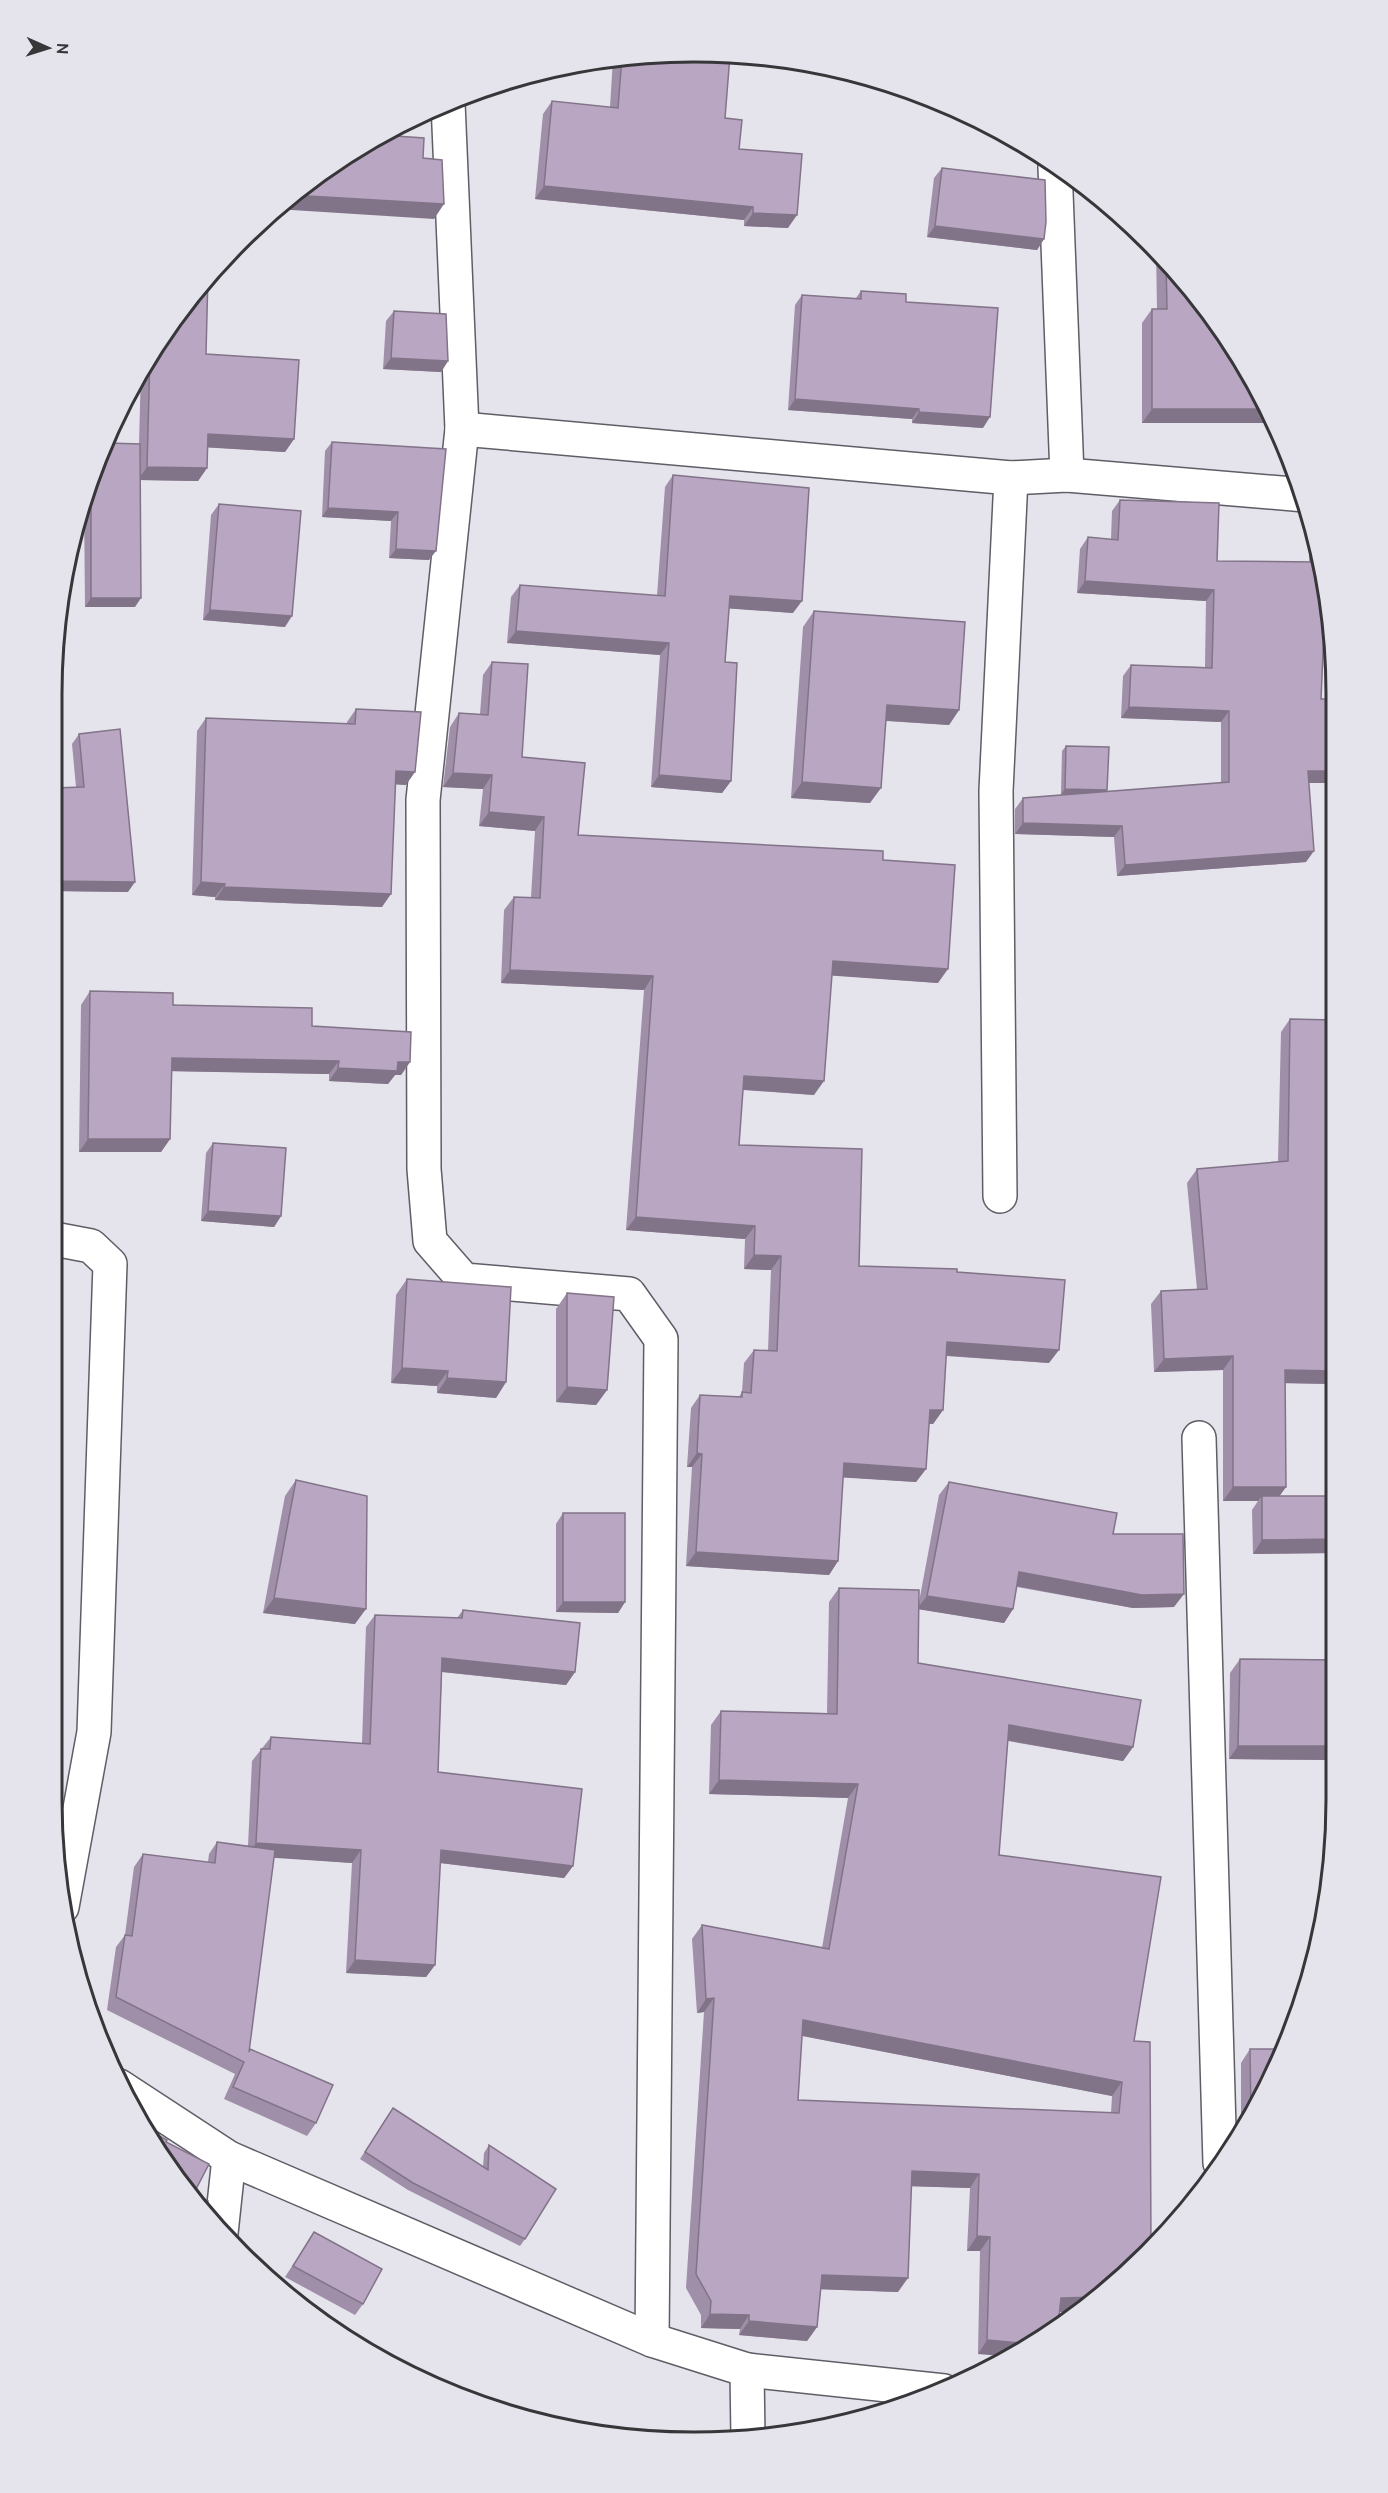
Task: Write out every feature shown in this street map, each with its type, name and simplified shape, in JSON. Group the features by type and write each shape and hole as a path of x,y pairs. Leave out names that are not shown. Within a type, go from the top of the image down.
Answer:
{"street":[{"path":"448,112 462,429 423,800 424,1169 430,1241 464,1280 629,1294 661,1338 651,2340"},
{"path":"1055,175 1067,475"},
{"path":"462,429 1011,478 1067,475 1294,494"},
{"path":"1000,1196 996,792 1011,478"},
{"path":"61,1240 91,1246 110,1264 94,1732 67,1880"},
{"path":"1199,1438 1220,2151"},
{"path":"137,2098 229,2158 651,2340 747,2370 921,2389"},
{"path":"222,2220 229,2158"},
{"path":"747,2370 748,2429"}],"building":[{"path":"653,63 729,63 725,118 742,120 739,149 802,154 797,215 753,213 753,207 544,186 552,101 618,108 621,66"},
{"path":"397,136 424,138 423,158 442,160 444,204 304,196 343,168"},
{"path":"942,168 1045,180 1044,239 935,226"},
{"path":"1166,273 1220,343 1258,409 1152,409 1152,309 1167,309"},
{"path":"208,290 206,354 299,360 294,439 208,434 207,468 147,467 150,372"},
{"path":"861,291 906,294 906,302 998,308 990,417 795,399 802,295 861,299"},
{"path":"394,311 446,314 448,361 391,358"},
{"path":"332,442 446,449 436,551 396,549 398,512 328,508"},
{"path":"114,443 140,444 141,598 91,598 91,504 95,491"},
{"path":"673,475 809,488 802,601 730,596 725,662 737,663 731,781 659,775 669,643 516,631 520,585 665,596"},
{"path":"1120,500 1219,503 1217,561 1312,562 1324,639 1321,699 1327,699 1327,771 1308,771 1314,851 1125,865 1122,826 1023,823 1023,798 1229,782 1229,711 1129,707 1131,665 1212,668 1214,590 1085,581 1088,537 1118,540"},
{"path":"219,504 301,511 292,616 210,610"},
{"path":"814,611 965,622 959,710 887,705 881,788 802,782"},
{"path":"492,662 528,664 522,757 585,763 578,835 883,851 883,860 955,865 948,969 833,961 824,1081 744,1076 739,1145 862,1149 859,1266 957,1269 957,1272 1065,1280 1059,1350 947,1342 943,1410 930,1410 926,1469 844,1463 838,1561 696,1552 702,1454 697,1453 700,1395 742,1397 742,1392 751,1393 754,1350 777,1351 781,1256 754,1255 755,1226 636,1217 653,976 510,970 514,897 540,898 544,817 489,812 492,775 453,773 459,713 488,715"},
{"path":"356,709 421,712 415,772 396,771 391,894 224,887 225,884 201,882 206,718 355,724"},
{"path":"120,729 135,882 61,881 61,788 84,787 79,734"},
{"path":"1066,746 1109,747 1107,790 1065,789"},
{"path":"90,991 173,993 173,1005 312,1008 312,1026 411,1032 410,1062 398,1062 397,1071 338,1068 339,1061 172,1058 170,1139 88,1139"},
{"path":"1290,1019 1327,1020 1327,1371 1285,1370 1286,1487 1233,1487 1233,1356 1164,1359 1161,1291 1207,1289 1197,1169 1288,1161"},
{"path":"213,1143 286,1148 281,1216 208,1211"},
{"path":"407,1279 511,1287 506,1382 447,1378 448,1371 402,1368"},
{"path":"567,1293 614,1297 607,1390 567,1387"},
{"path":"296,1480 367,1496 366,1609 274,1598"},
{"path":"949,1482 1117,1513 1113,1534 1183,1534 1184,1594 1142,1595 1019,1572 1013,1609 927,1596"},
{"path":"1262,1496 1327,1496 1327,1539 1262,1540"},
{"path":"563,1513 625,1513 625,1602 563,1602"},
{"path":"839,1588 919,1590 918,1663 1141,1700 1133,1747 1009,1725 999,1855 1161,1877 1134,2041 1150,2042 1151,2236 1111,2275 1083,2297 1061,2298 1059,2315 1017,2343 987,2340 990,2237 977,2236 979,2174 912,2171 908,2278 822,2275 817,2327 749,2321 749,2315 710,2314 711,2301 696,2274 714,1998 706,1999 702,1925 829,1949 858,1784 719,1780 721,1711 837,1714","holes":["803,2020 1122,2082 1119,2113 798,2100"]},
{"path":"463,1610 580,1623 575,1672 442,1658 438,1772 582,1789 573,1866 441,1850 435,1965 355,1960 361,1850 256,1843 261,1749 270,1749 271,1737 370,1744 375,1615 462,1618"},
{"path":"1240,1659 1327,1660 1327,1746 1238,1746"},
{"path":"217,1842 275,1850 249,2052 250,2049 333,2085 316,2123 233,2087 244,2062 116,1997 125,1935 132,1936 143,1854 215,1863"},
{"path":"1250,2049 1274,2049 1261,2079 1251,2099"},
{"path":"393,2108 488,2170 489,2145 556,2189 525,2239 413,2183 365,2152"},
{"path":"159,2136 167,2140 166,2142 209,2164 196,2189"},
{"path":"314,2232 382,2269 363,2304 293,2266"}]}
